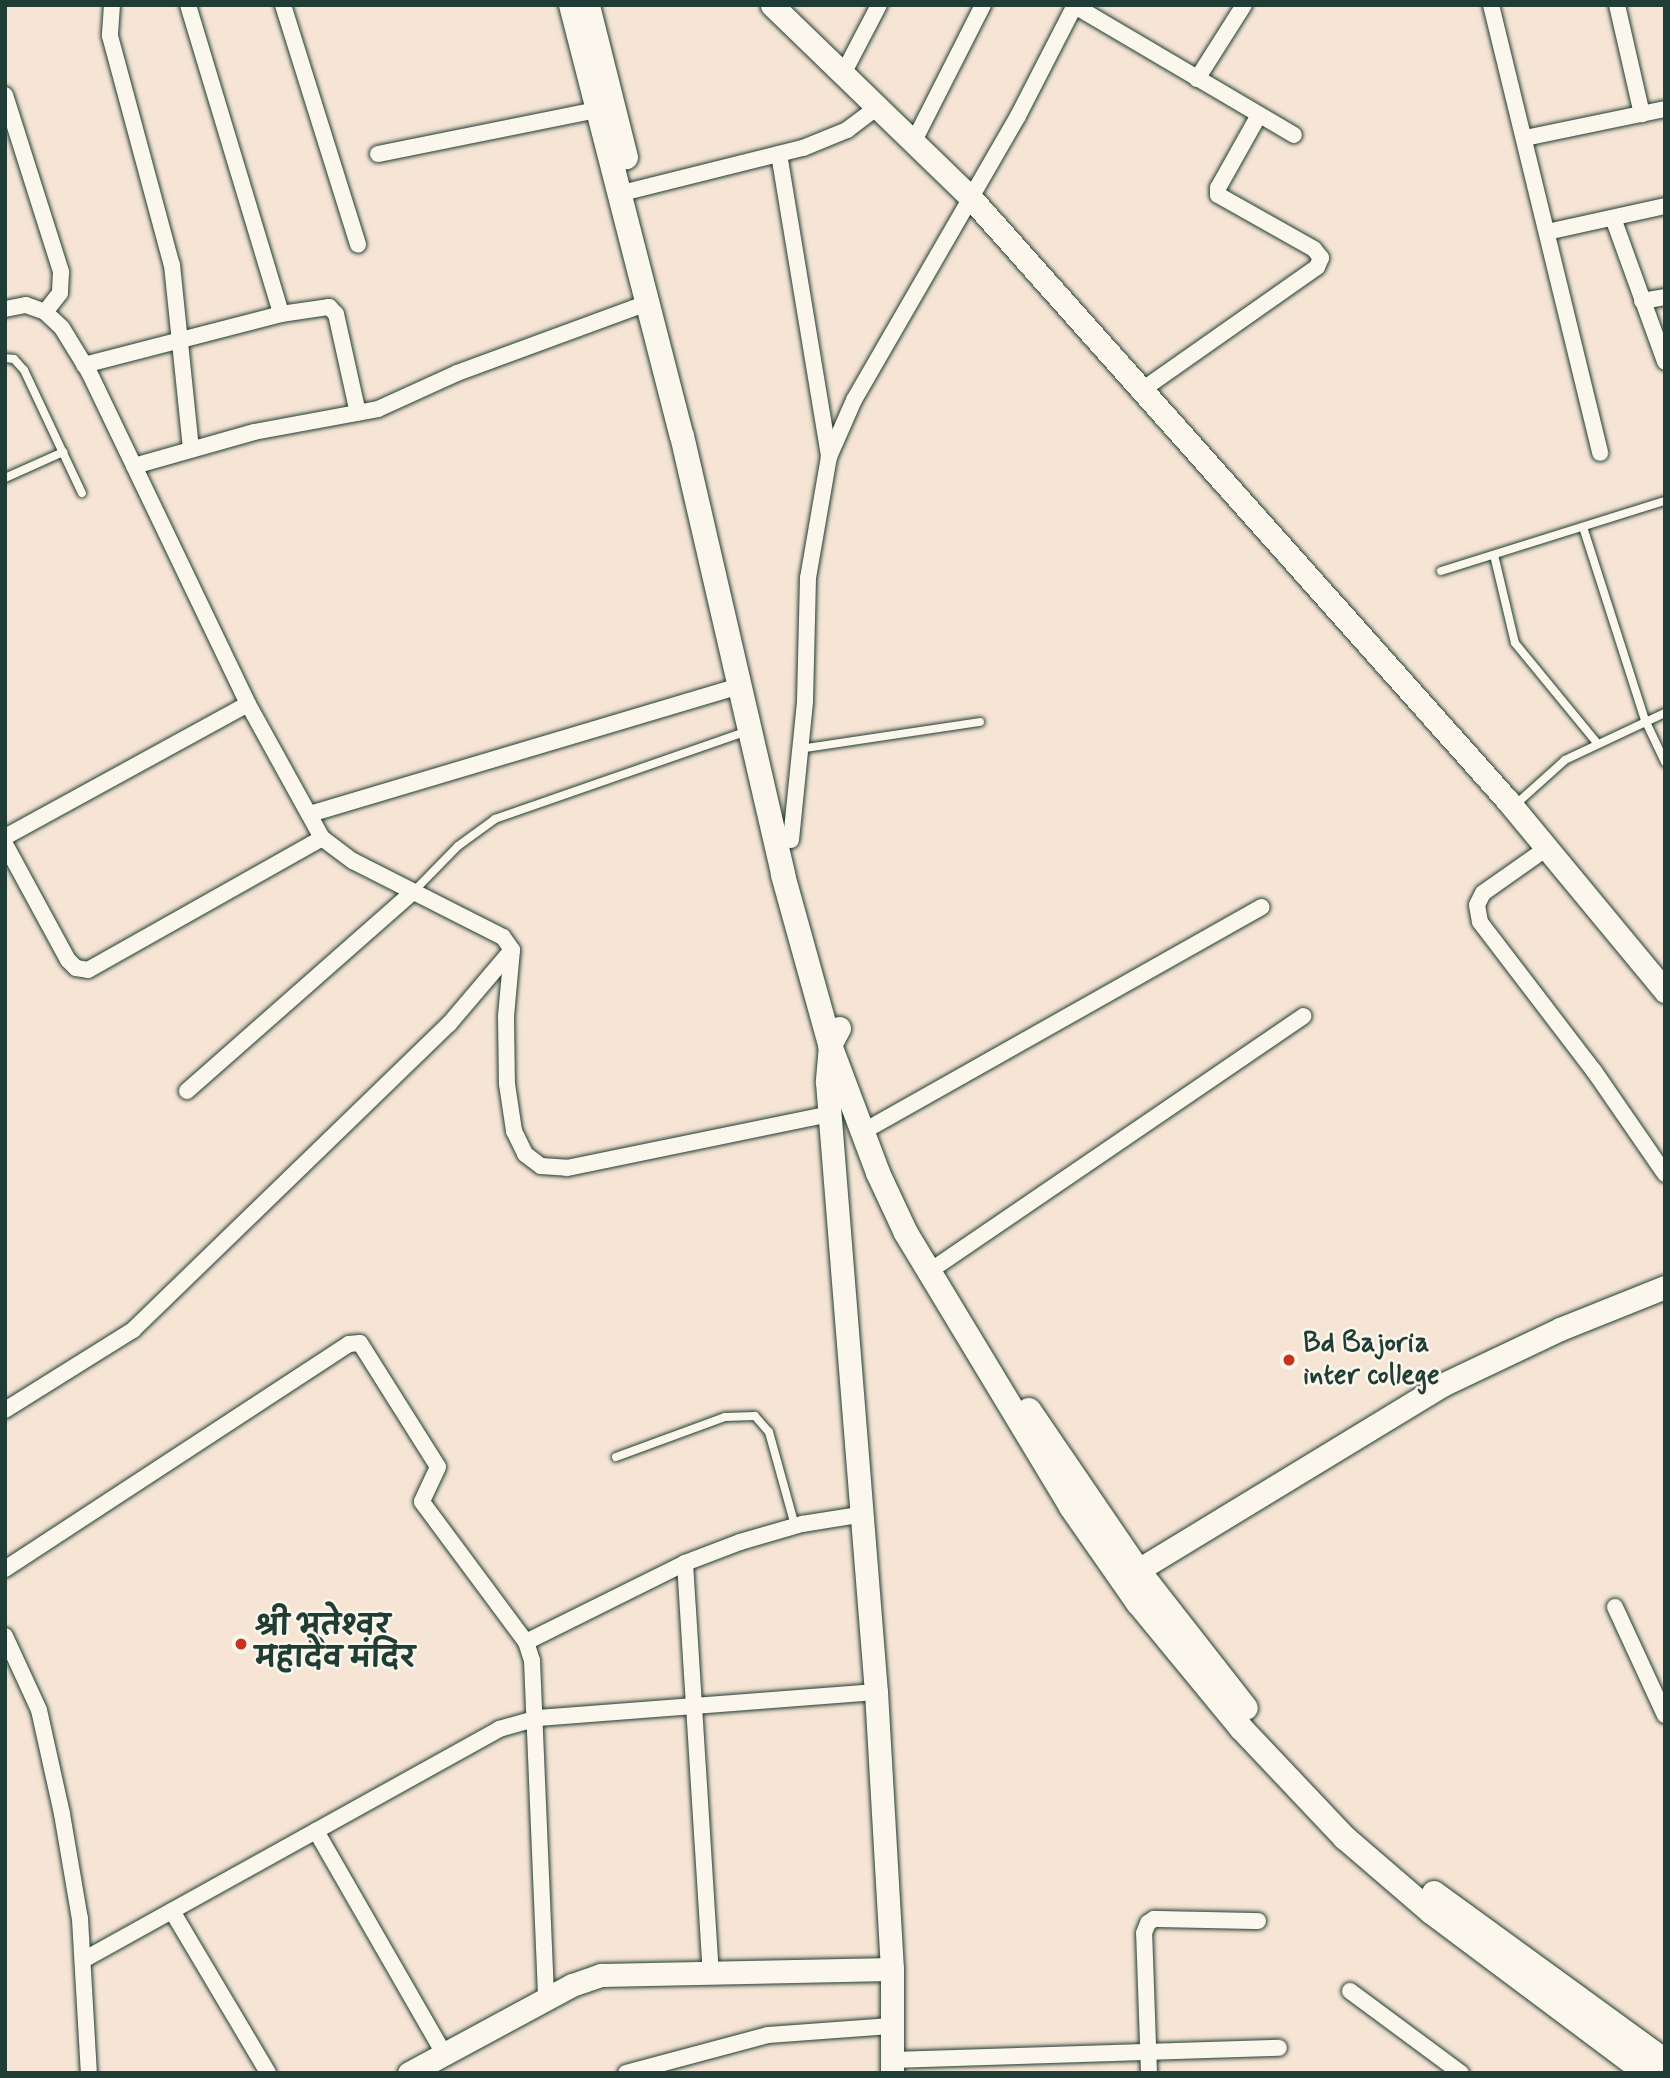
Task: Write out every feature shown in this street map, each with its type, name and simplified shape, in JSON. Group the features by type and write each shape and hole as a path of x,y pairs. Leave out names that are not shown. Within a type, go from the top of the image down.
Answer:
{"main road":[{"path":"571,5 596,110 626,192 687,429 791,840 835,1036 918,1227 1011,1383 1138,1570 1252,1717 1352,1822 1438,1896 1660,2063"},
{"path":"587,5 647,303 687,429 749,730 835,1036 878,1173 906,1233 999,1394 1138,1603 1241,1728 1345,1838 1432,1912 1660,2063"}],"street":[{"path":"112,5 110,36 172,265 191,449"},
{"path":"188,5 281,314"},
{"path":"283,5 358,245"},
{"path":"772,5 971,197 1513,807 1665,991"},
{"path":"844,72 879,5"},
{"path":"915,141 984,5"},
{"path":"1197,79 1244,5"},
{"path":"1491,5 1600,453"},
{"path":"1617,5 1642,114"},
{"path":"791,840 808,578 829,457 854,400 971,197 1075,6 1294,135"},
{"path":"5,95 61,272 60,293 45,312"},
{"path":"626,192 779,154 847,130 879,106"},
{"path":"1525,138 1665,109"},
{"path":"378,154 596,110"},
{"path":"1142,390 1317,267 1321,258 1314,249 1218,195 1218,188 1259,115"},
{"path":"779,154 829,457"},
{"path":"1547,232 1665,206"},
{"path":"1613,218 1665,362"},
{"path":"1642,301 1665,297"},
{"path":"134,466 254,432 358,413 647,303"},
{"path":"5,309 26,305 45,312 62,328 85,365 248,704 322,838 345,856 503,937 512,950 506,1016 507,1084 514,1131 525,1154 541,1166 567,1168 830,1114"},
{"path":"85,365 180,338 317,306 336,314 358,413"},
{"path":"310,814 739,686"},
{"path":"5,837 248,704"},
{"path":"5,844 68,960 76,968 88,970 322,838"},
{"path":"1547,848 1483,893 1476,905 1480,922 1594,1071 1665,1174"},
{"path":"187,1091 413,891"},
{"path":"873,1126 1262,907"},
{"path":"5,1410 133,1330 449,1024 512,950"},
{"path":"940,1264 1303,1016"},
{"path":"835,1036 830,1114 859,1515 876,1692 892,1969 892,2066 1279,2048"},
{"path":"1138,1570 1442,1385 1560,1329 1665,1287"},
{"path":"5,1569 349,1344 360,1343 438,1467 422,1502 526,1642 536,1680 546,1999"},
{"path":"526,1642 685,1563 795,1526 859,1515"},
{"path":"685,1563 692,1707 711,1974"},
{"path":"1615,1607 1665,1715"},
{"path":"5,1636 39,1710 62,1814 83,1961 89,2073"},
{"path":"1650,1682 1665,1674"},
{"path":"83,1961 499,1729 538,1718 876,1692"},
{"path":"316,1831 444,2054"},
{"path":"172,1910 268,2073"},
{"path":"1149,2073 1144,1933 1148,1923 1154,1919 1258,1921"},
{"path":"409,2073 546,1999 601,1975 892,1969"},
{"path":"1350,1991 1461,2073"},
{"path":"626,2073 768,2035 891,2026"}],"lane":[{"path":"5,359 14,359 24,370 82,492"},
{"path":"5,478 63,452"},
{"path":"1441,571 1665,501"},
{"path":"1583,527 1645,720 1665,762"},
{"path":"1494,555 1516,643 1597,743"},
{"path":"1513,807 1565,760 1645,720 1665,713"},
{"path":"799,749 981,722"},
{"path":"413,891 458,846 495,819 749,730"},
{"path":"615,1457 725,1417 755,1416 769,1433 795,1526"}],"place":[{"name":"Bd Bajoria inter college","path":"1289,1360"},
{"name":"श्री भूतेश्वर महादेव मंदिर","path":"241,1644"}]}
